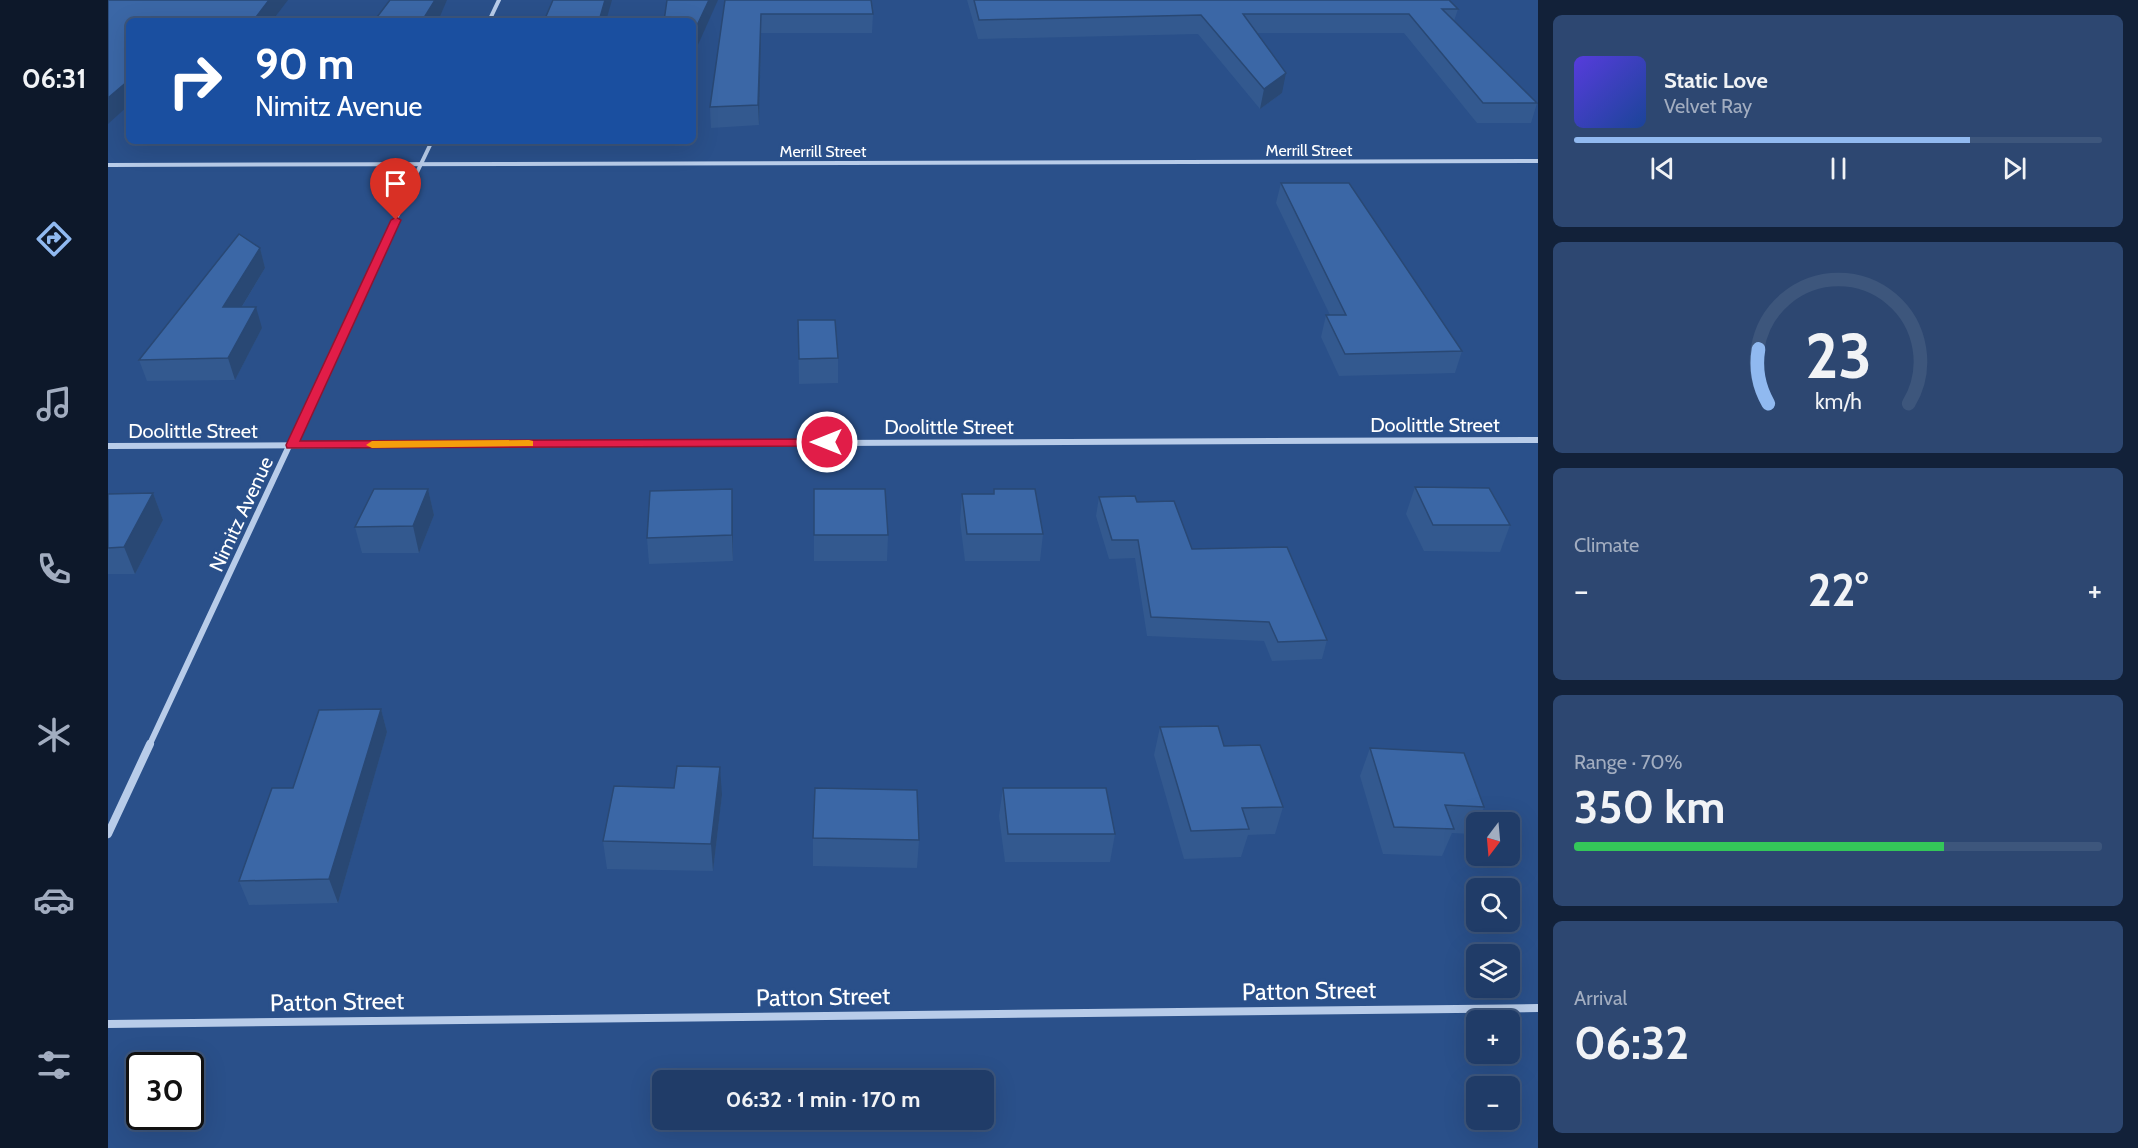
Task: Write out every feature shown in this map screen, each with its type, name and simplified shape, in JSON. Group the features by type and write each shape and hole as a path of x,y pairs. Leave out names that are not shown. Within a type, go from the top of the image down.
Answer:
{"street":[{"path":"490,18 499,0"},
{"name":"Nimitz Avenue","path":"108,834 292,445 431,144"},
{"name":"Merrill Street","path":"108,165 1538,162"},
{"name":"Doolittle Street","path":"108,446 1538,440"},
{"name":"Patton Street","path":"108,1024 1538,1008"}],"building":[{"path":"108,0 269,0 255,18 126,18 126,83 108,98"},
{"path":"390,0 435,0 424,18 376,18"},
{"path":"553,0 605,0 600,18 545,18"},
{"path":"667,0 709,0 696,28 696,18 664,18"},
{"path":"725,0 871,0 873,14 761,14 758,105 710,107"},
{"path":"974,0 1449,0 1458,9 1442,9 1537,103 1483,103 1409,14 1243,14 1286,73 1264,89 1201,15 979,20"},
{"path":"1281,183 1349,183 1462,351 1345,354 1326,315 1346,315"},
{"path":"239,234 260,248 223,307 256,307 228,358 139,360"},
{"path":"798,320 835,320 838,358 799,359"},
{"path":"1415,487 1489,488 1510,525 1433,525"},
{"path":"374,489 428,489 413,526 355,527"},
{"path":"732,489 732,535 647,538 650,491"},
{"path":"814,489 885,489 888,535 814,535"},
{"path":"994,489 1035,489 1043,534 967,534 962,494 994,494"},
{"path":"153,493 124,547 108,548 108,494"},
{"path":"1135,496 1137,502 1174,501 1192,549 1287,547 1327,640 1278,642 1269,622 1151,617 1138,540 1112,540 1099,497"},
{"path":"381,709 329,879 239,881 272,788 293,788 319,710"},
{"path":"1218,726 1224,746 1260,745 1283,807 1242,808 1249,829 1191,831 1160,727"},
{"path":"1370,748 1464,753 1484,807 1445,805 1454,829 1394,827"},
{"path":"677,766 720,767 711,844 603,841 614,786 674,788"},
{"path":"815,788 917,790 919,840 813,838"},
{"path":"1003,788 1106,788 1115,834 1008,834"}],"slow traffic":[{"path":"372,445 529,444"}],"route":[{"path":"396,220 292,445 827,442"}]}
